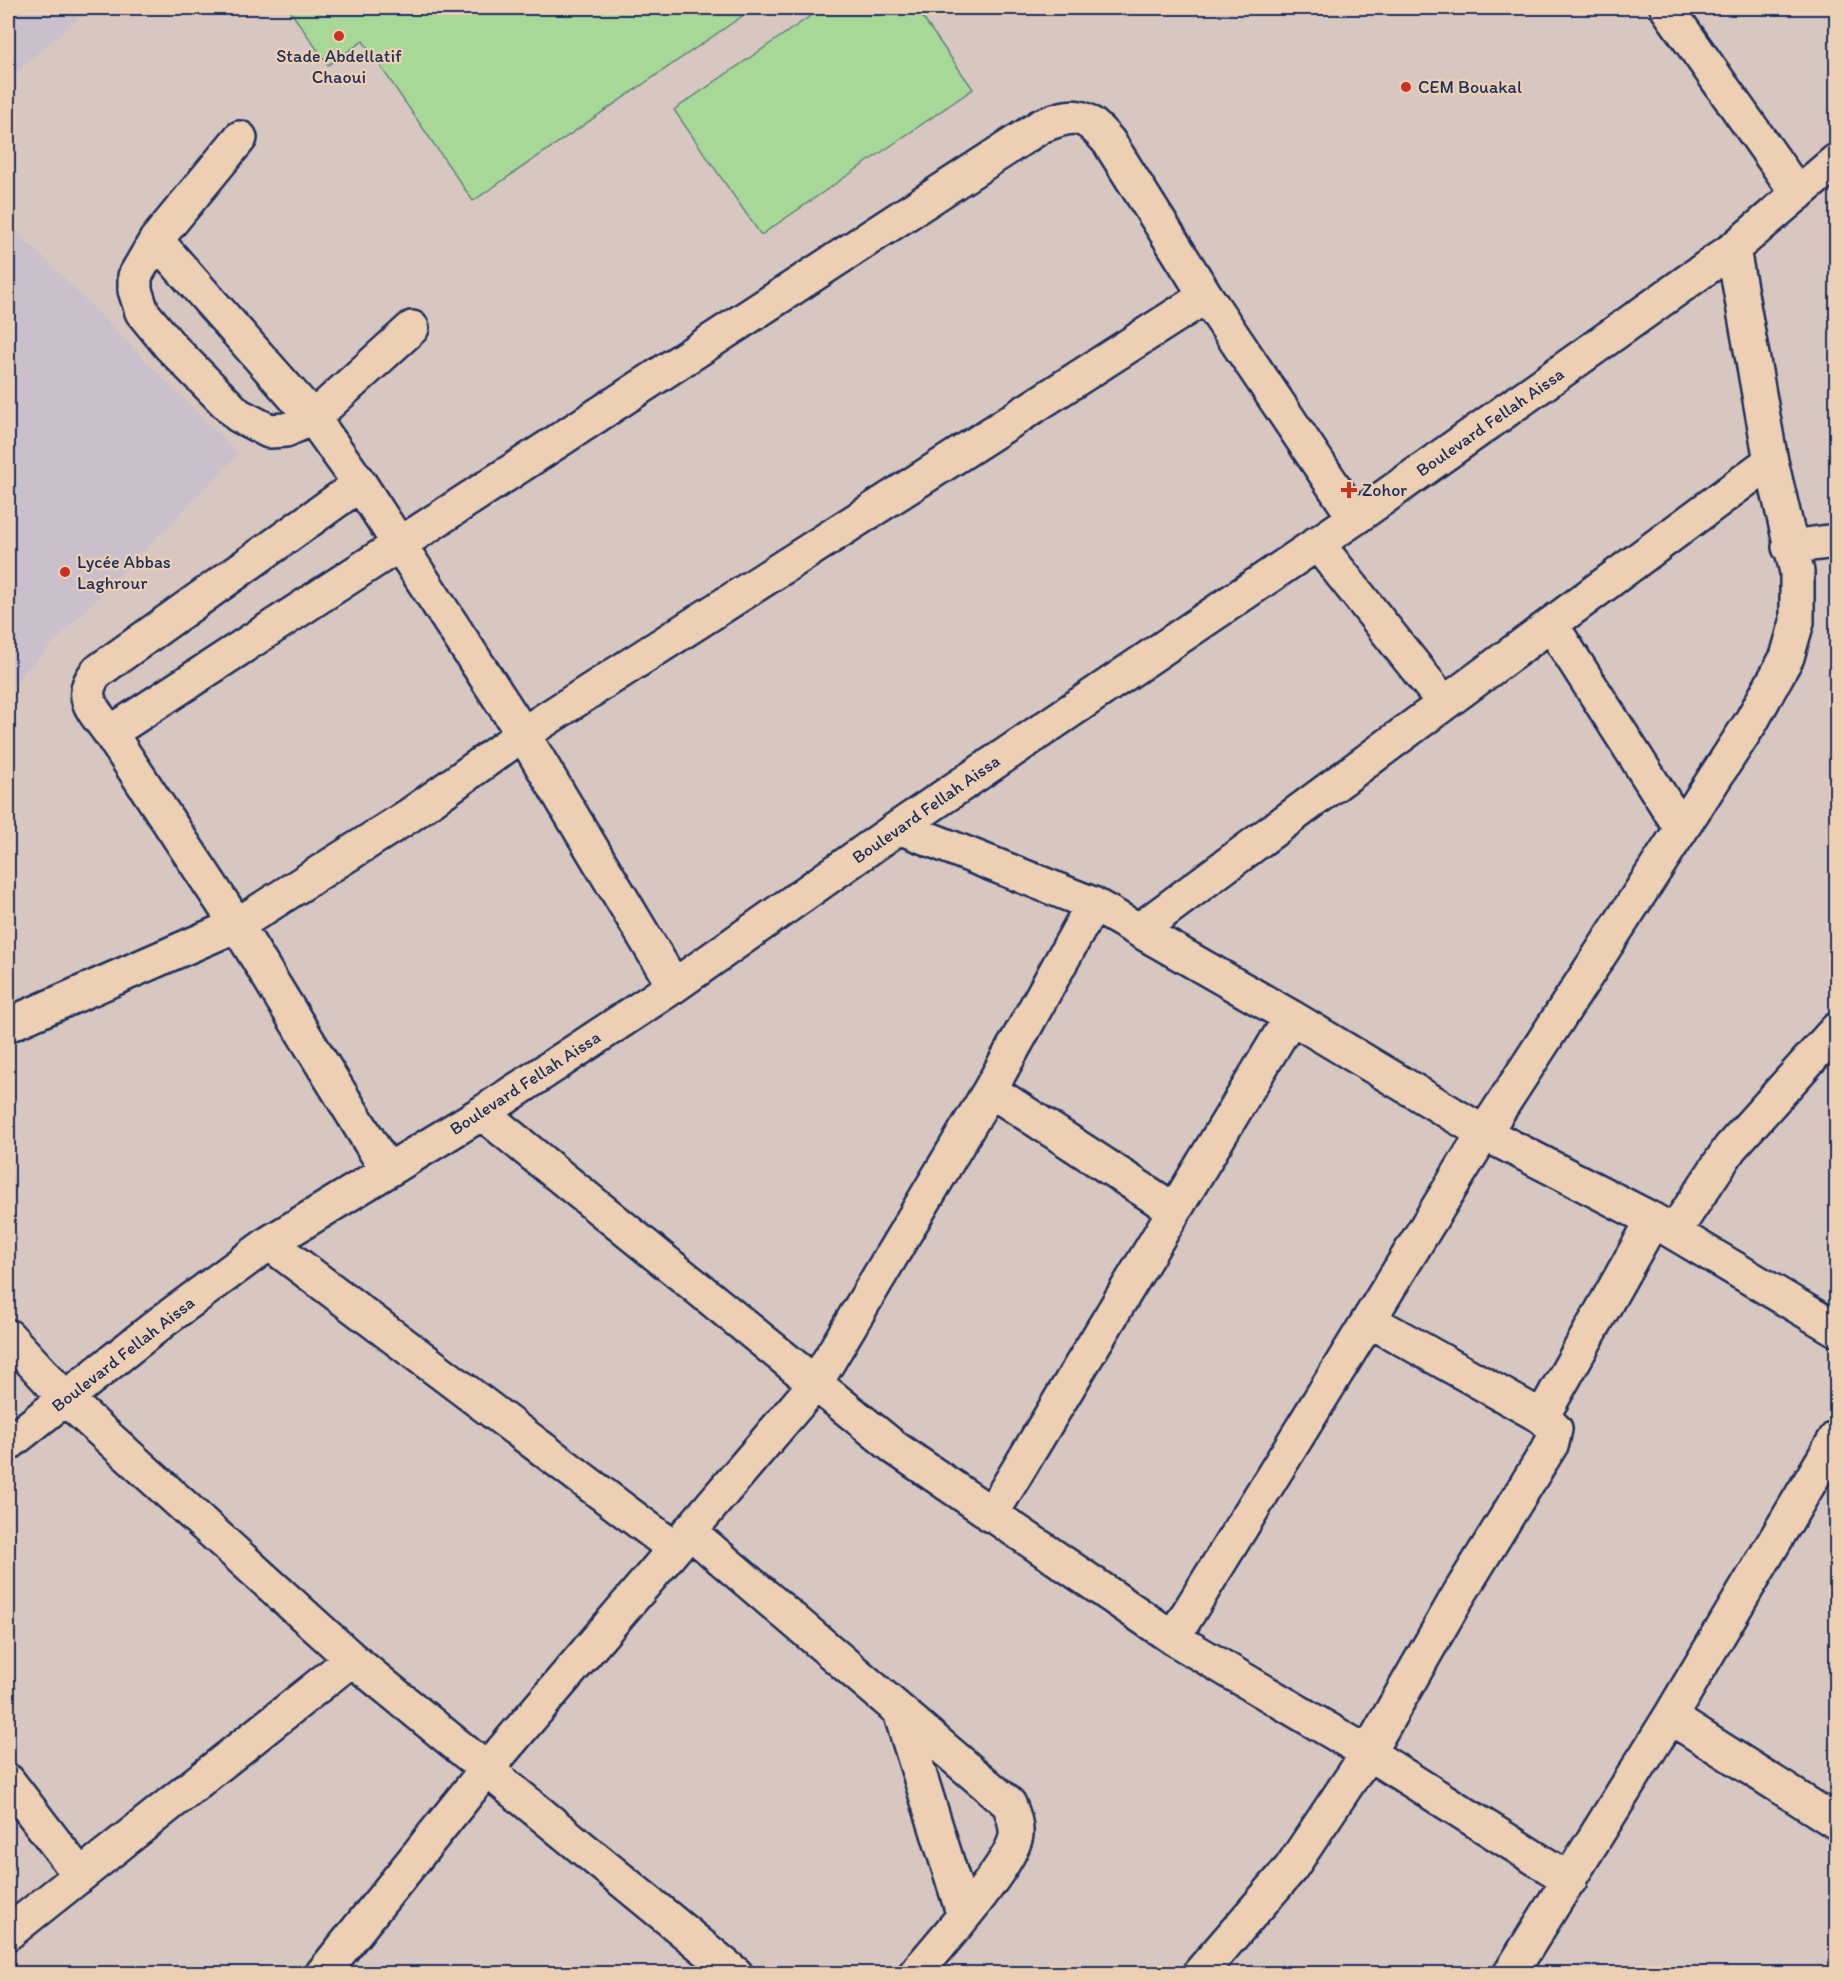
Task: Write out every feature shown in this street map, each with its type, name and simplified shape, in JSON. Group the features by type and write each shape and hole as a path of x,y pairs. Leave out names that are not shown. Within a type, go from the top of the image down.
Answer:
{"street":[{"path":"1667,8 1797,194"},
{"path":"110,733 1041,126 1064,117 1080,117 1093,123 1109,142 1206,296 1355,518"},
{"path":"240,138 156,240 135,276 135,290 142,312 170,346 238,415 269,431 286,430 313,418 412,328"},
{"name":"Boulevard Fellah Aissa","path":"8,1444 163,1321 269,1243 482,1113 674,986 899,826 1355,518 1733,249 1836,161"},
{"path":"156,240 313,418 360,484 524,734 674,986"},
{"path":"1173,1638 1484,1132 1751,722 1787,657 1797,622 1797,572 1789,547 1771,461 1733,249"},
{"path":"10,1024 237,925 410,814 524,734 1206,296"},
{"path":"1139,930 1771,461"},
{"path":"360,484 97,672 86,687 86,693 237,925 387,1170"},
{"path":"1789,547 1836,541"},
{"path":"1317,543 1444,703"},
{"path":"1551,624 1681,828"},
{"path":"899,826 1093,904 1291,1017 1484,1132 1664,1226 1836,1329"},
{"path":"322,1974 486,1770 815,1384 990,1089 1093,904"},
{"path":"990,1515 1291,1017"},
{"path":"1542,1417 1664,1226 1730,1148 1836,1030"},
{"path":"990,1089 1174,1210"},
{"path":"482,1113 895,1448 990,1515 1173,1638 1368,1753 1570,1880"},
{"path":"269,1243 682,1540 900,1712 998,1792 1009,1804 1015,1819 1016,1837 1010,1854 964,1916 915,1974"},
{"path":"1199,1974 1291,1868 1368,1753 1458,1596 1552,1443 1555,1429 1542,1417 1369,1320"},
{"path":"8,1336 66,1399 352,1659 736,1974"},
{"path":"1510,1974 1670,1717 1836,1438"},
{"path":"8,1933 352,1659"},
{"path":"900,1712 964,1916"},
{"path":"1670,1717 1836,1822"},
{"path":"8,1782 80,1875"}],"shaded area":[{"path":"8,8 90,8 8,79"},
{"name":"Lycée Abbas Laghrour","path":"8,222 239,454 8,689"}],"green space":[{"path":"288,8 754,8 473,201 363,41 328,65"},
{"path":"822,8 916,8 973,89 761,235 674,110"}],"place":[{"name":"Stade Abdellatif Chaoui","path":"339,36"},
{"name":"CEM Bouakal","path":"1406,87"},
{"name":"Zohor","path":"1349,490"},
{"name":"Lycée Abbas Laghrour","path":"65,572"}]}
